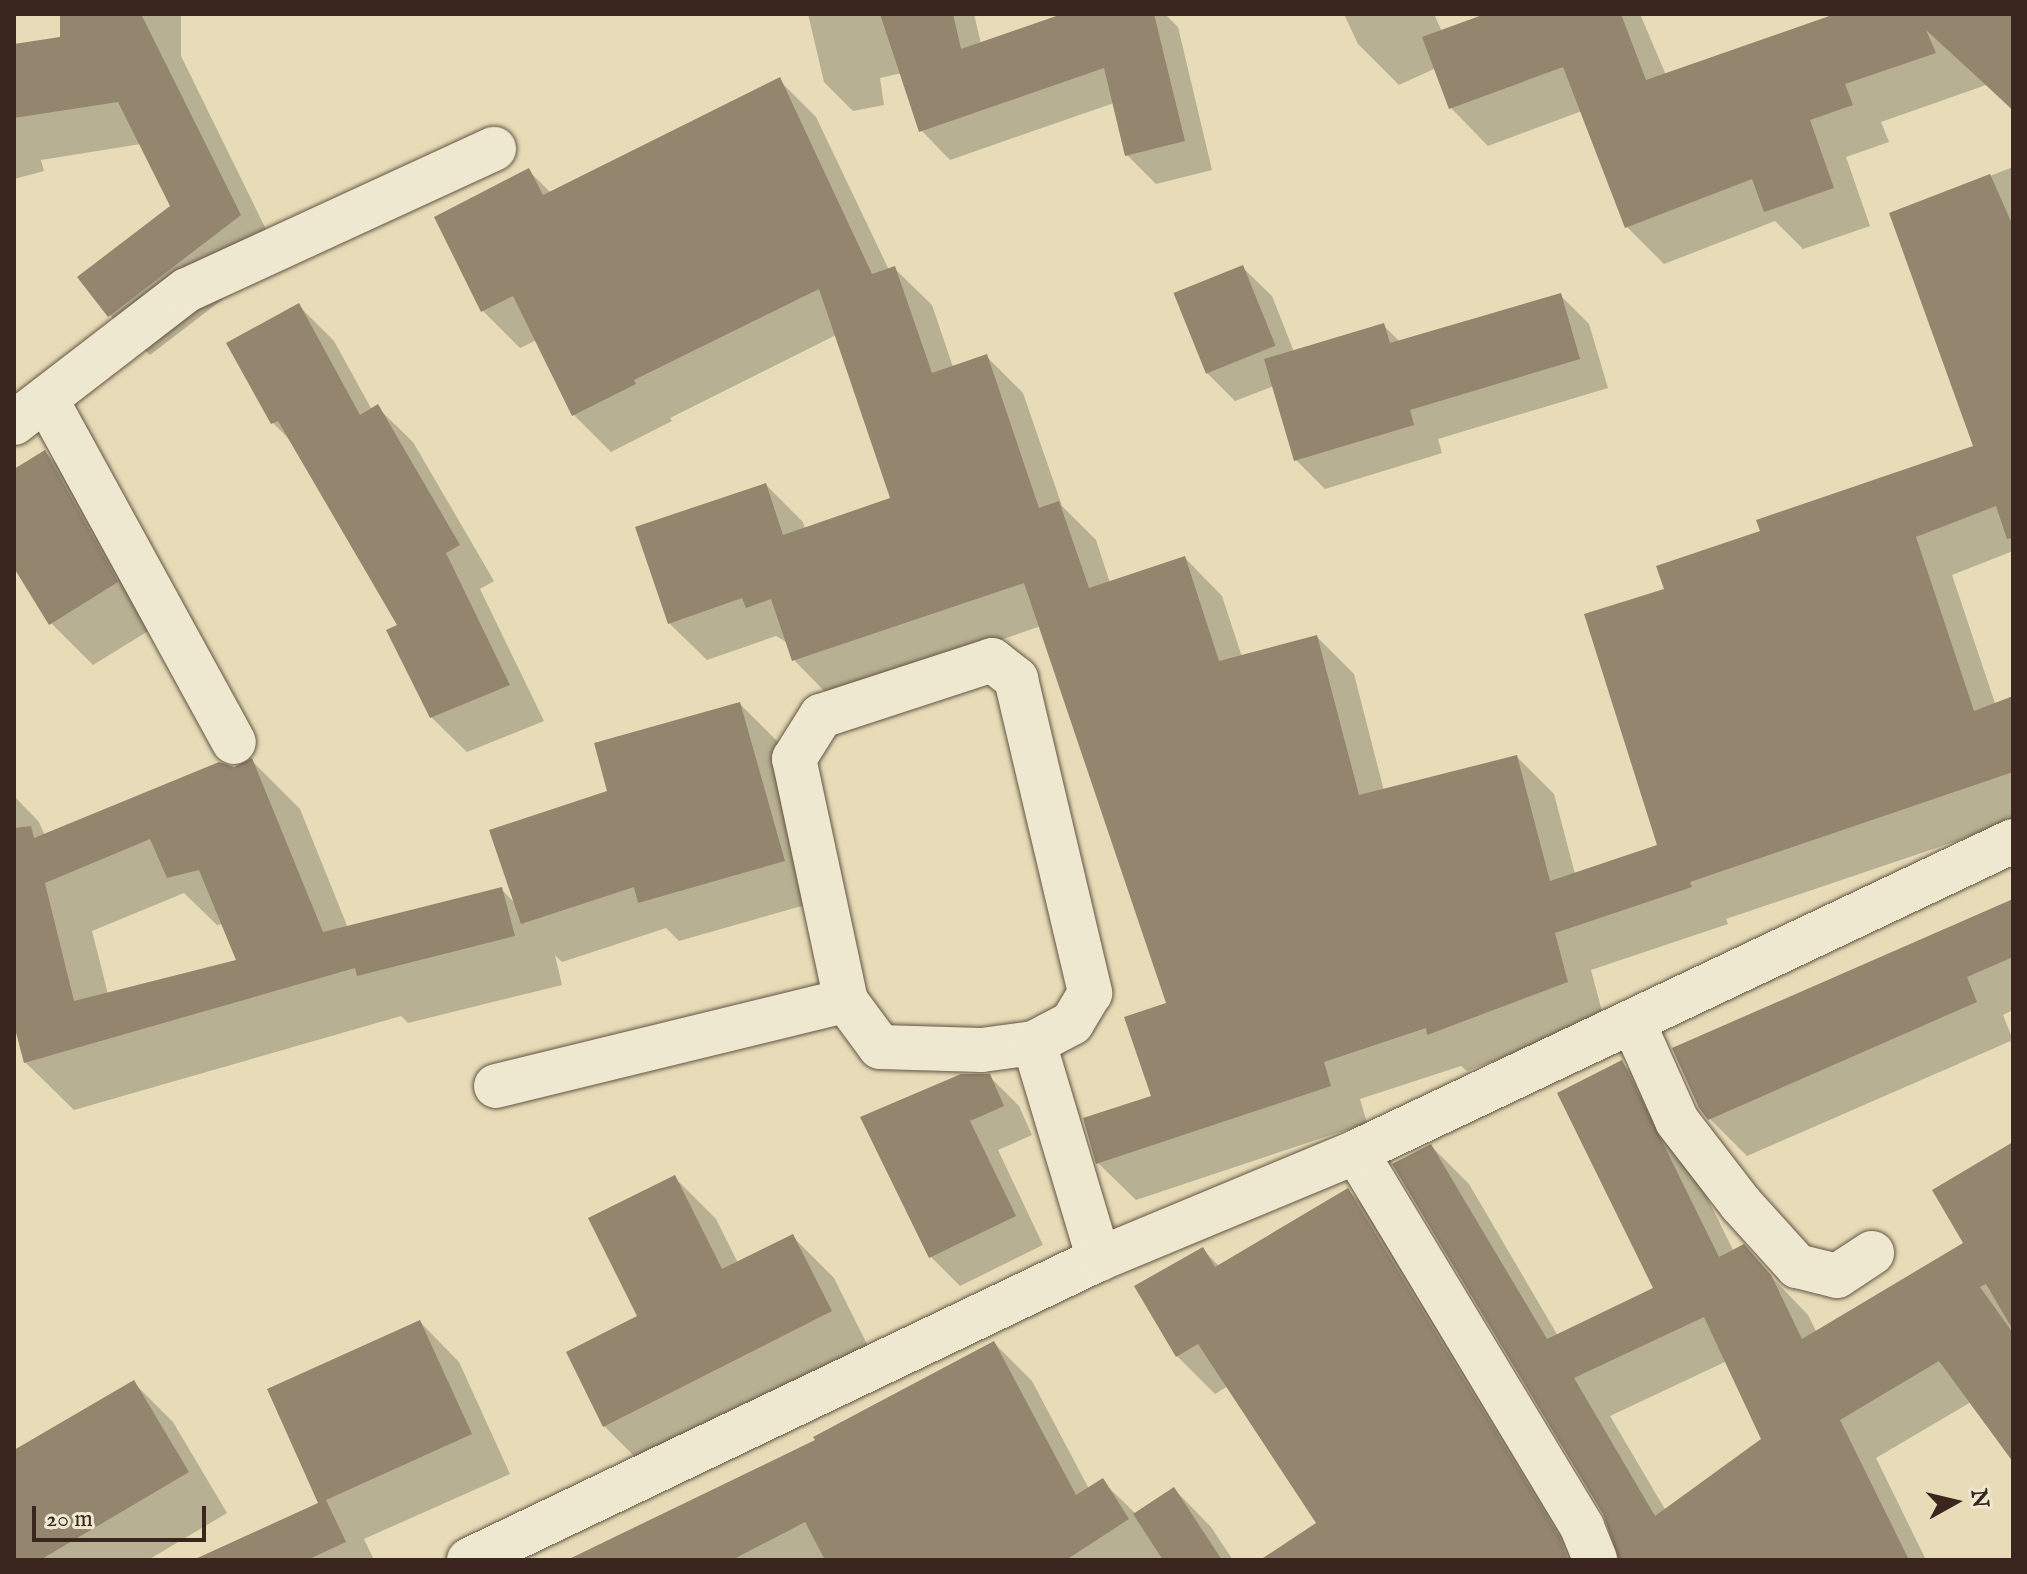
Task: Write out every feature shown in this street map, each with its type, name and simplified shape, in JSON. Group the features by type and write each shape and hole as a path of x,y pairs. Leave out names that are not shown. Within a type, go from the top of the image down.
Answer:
{"street":[{"path":"234,742 30,411 187,290 494,149"},
{"path":"992,660 1016,679 1090,993 1072,1023 1034,1043 982,1050 880,1047 846,1001 794,759 821,716 992,660"},
{"path":"469,1560 1099,1259 1356,1152 2013,841"},
{"path":"496,1086 846,1001"},
{"path":"1633,1022 1677,1121 1741,1204 1797,1266 1837,1276 1872,1253"},
{"path":"1034,1043 1099,1259"},
{"path":"1356,1152 1582,1527 1595,1560"}],"building":[{"path":"60,14 141,14 241,215 108,317 77,277 170,206 118,102 14,118 14,44 60,37"},
{"path":"880,14 953,14 961,49 1062,14 1154,14 1185,141 1125,156 1104,68 919,132"},
{"path":"1485,14 1621,14 1646,80 1835,14 2013,14 2013,110 1926,30 1936,53 1845,84 1853,105 1810,120 1834,188 1764,212 1752,179 1625,228 1563,67 1449,109 1422,37"},
{"path":"780,77 872,274 895,266 932,373 987,354 1039,508 1059,501 1089,588 1185,556 1219,661 1317,635 1359,795 1517,755 1550,881 1657,845 1584,614 1664,589 1656,566 1760,531 1756,520 1973,446 1889,213 1990,174 2013,226 2013,538 2007,539 1996,506 1916,537 1974,711 2013,696 2013,772 1690,882 1692,887 1555,933 1568,982 1427,1035 1426,1028 1324,1062 1331,1086 1096,1164 1083,1118 1151,1096 1124,1017 1166,1003 1024,583 792,661 771,599 746,608 742,598 668,624 635,527 766,483 783,535 890,498 819,289 634,380 636,384 572,416 513,296 481,312 434,217 529,168 543,195"},
{"path":"1243,265 1276,346 1206,374 1173,293"},
{"path":"1561,293 1580,359 1410,410 1414,425 1294,461 1264,359 1384,323 1390,343"},
{"path":"299,303 360,415 378,404 460,545 446,553 510,685 430,718 386,630 397,625 278,421 271,424 226,343"},
{"path":"45,450 118,582 49,625 14,568 14,469"},
{"path":"740,702 785,861 638,903 634,887 521,924 489,830 607,791 594,743"},
{"path":"252,758 323,932 502,887 515,936 357,976 355,968 24,1063 14,1025 14,828 31,826 34,838 219,762 234,767","holes":["150,839 167,878 199,870 236,960 74,1001 45,883"]},
{"path":"2013,899 2013,957 1967,977 1977,1002 1708,1120 1699,1108 1672,1048"},
{"path":"1622,1060 1719,1257 1744,1244 1771,1275 1802,1339 1963,1243 1932,1190 2013,1142 2013,1330 1986,1284 1980,1287 2013,1333 2013,1462 1939,1361 1840,1420 1909,1560 1619,1560 1603,1514 1392,1164 1431,1144 1547,1339 1653,1288 1557,1093","holes":["1704,1317 1761,1439 1655,1516 1574,1378"]},
{"path":"961,1074 990,1074 1004,1106 970,1121 1016,1216 929,1258 860,1117"},
{"path":"675,1175 722,1269 793,1234 832,1311 603,1427 566,1352 637,1316 588,1218"},
{"path":"1348,1188 1560,1538 1568,1560 1260,1560 1316,1523 1198,1344 1176,1357 1134,1286 1203,1247 1215,1267"},
{"path":"420,1320 472,1434 326,1500 346,1542 307,1560 193,1560 318,1503 267,1389"},
{"path":"994,1341 1076,1495 1103,1478 1129,1519 1066,1560 825,1560 805,1522 732,1560 567,1560 815,1440 813,1437"},
{"path":"134,1380 189,1472 40,1560 14,1560 14,1450"},
{"path":"1174,1487 1222,1560 1163,1560 1133,1514"}]}
